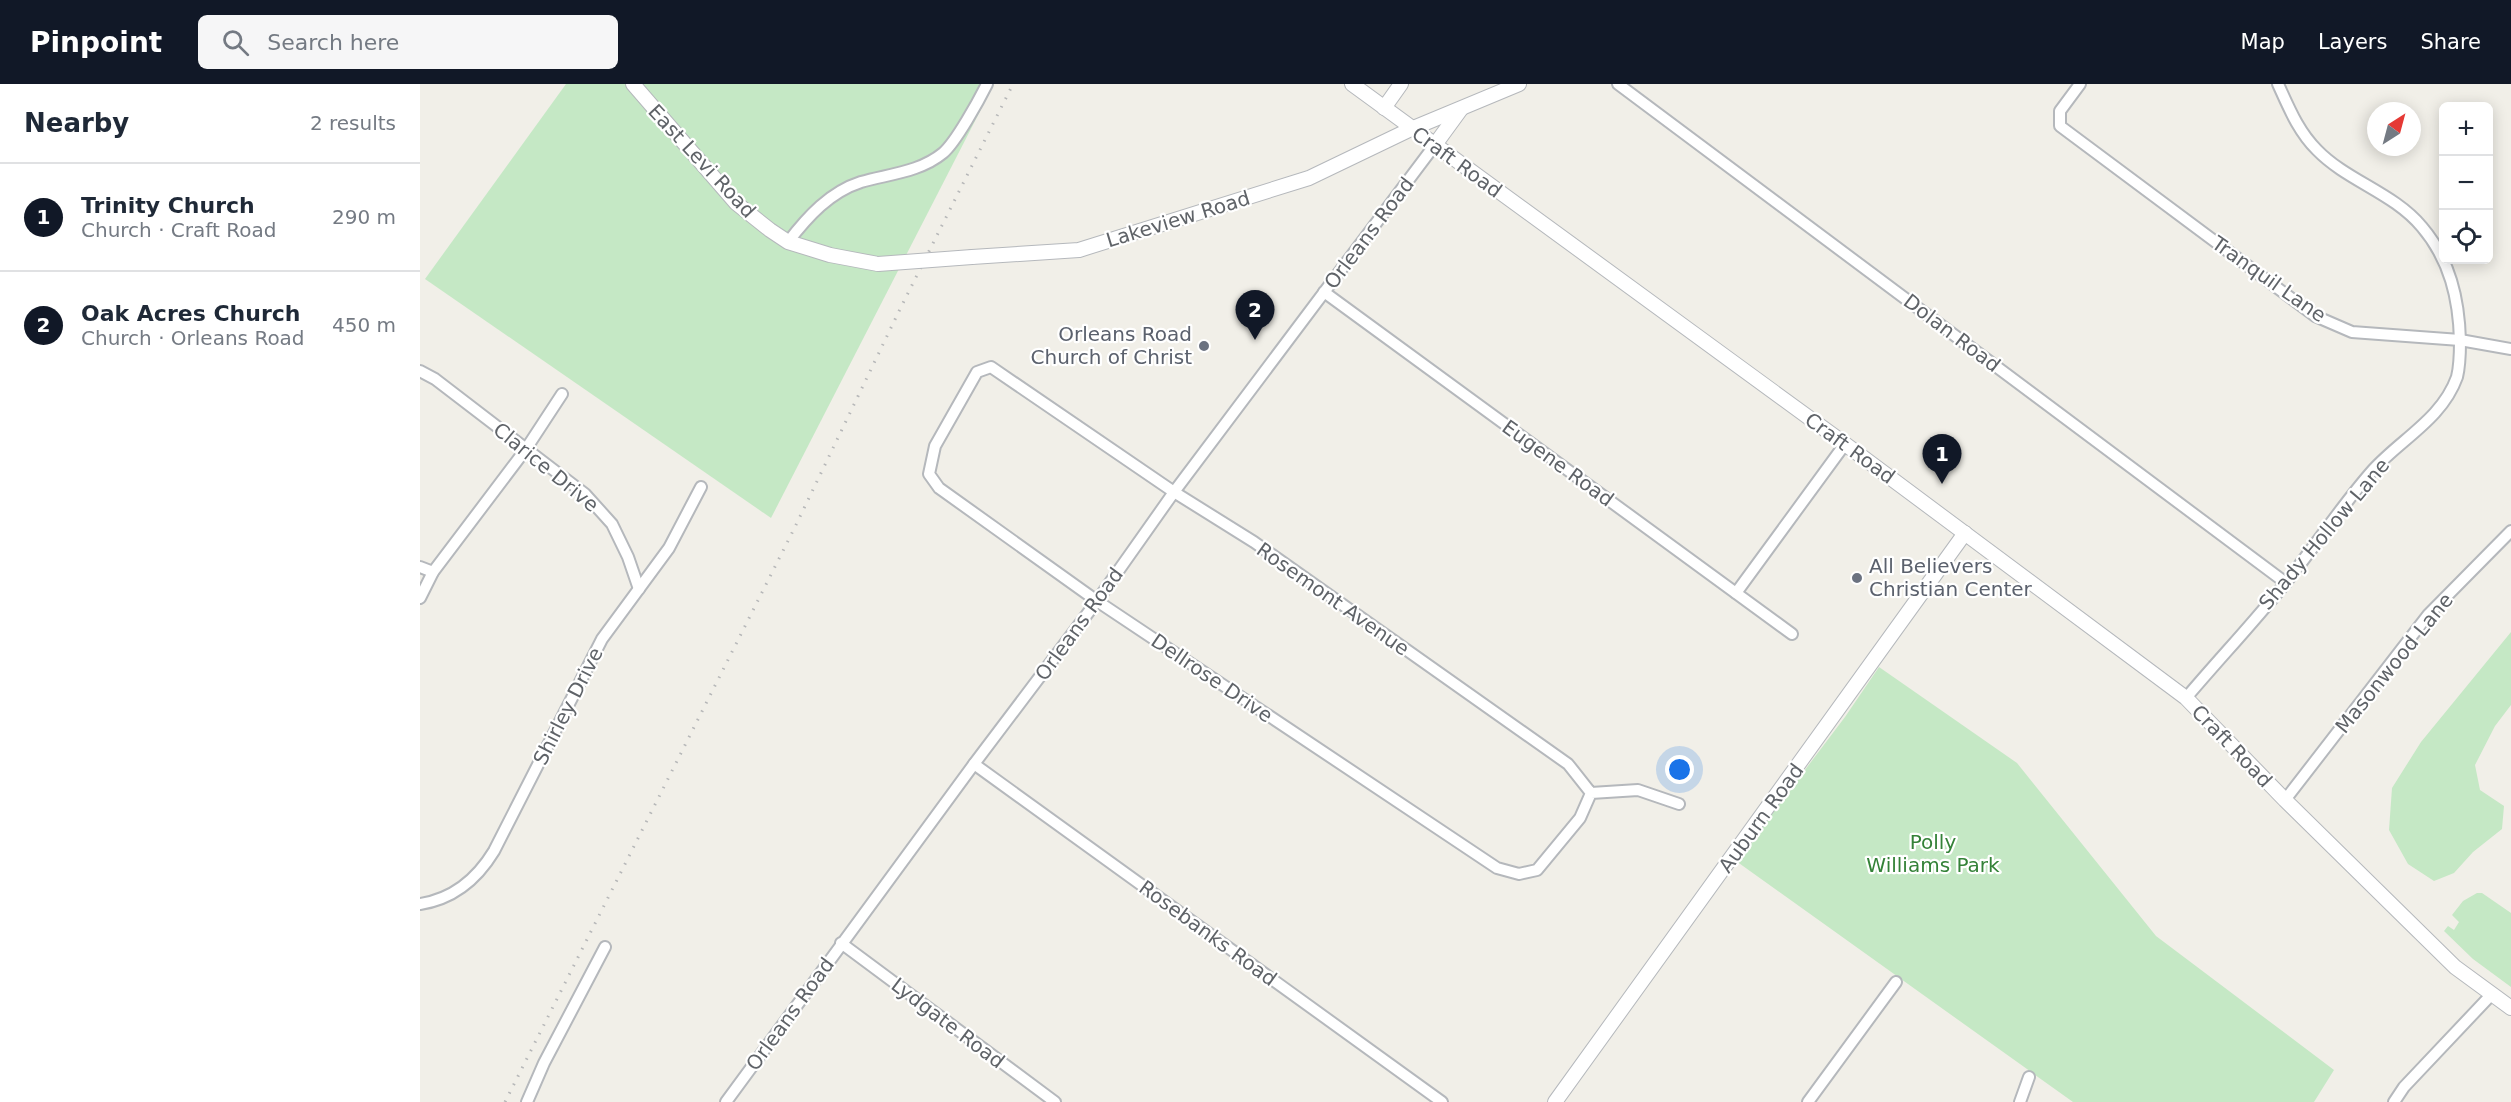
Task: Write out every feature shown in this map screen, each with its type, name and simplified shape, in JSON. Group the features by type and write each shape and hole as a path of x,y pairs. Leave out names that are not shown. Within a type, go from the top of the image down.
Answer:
{"street":[{"name":"East Levi Road","path":"633,84 736,203 788,242 830,255 878,264"},
{"path":"788,242 802,223 834,194 860,183 916,168 944,153 978,103 987,84"},
{"name":"Craft Road","path":"1352,84 1845,444 2186,698 2285,800 2455,968 2511,1008"},
{"path":"1384,108 1401,84"},
{"name":"Lakeview Road","path":"878,264 1078,250 1309,178 1411,129 1519,84"},
{"name":"Dolan Road","path":"1618,84 2286,583"},
{"name":"Tranquil Lane","path":"2079,84 2060,111 2060,126 2315,316 2352,332 2460,340 2511,349"},
{"name":"Shady Hollow Lane","path":"2186,698 2286,583 2374,469 2426,423 2444,402 2457,376 2460,340 2456,292 2437,248 2422,227 2403,209 2317,151 2297,126 2278,84"},
{"path":"1434,146 1462,108"},
{"name":"Orleans Road","path":"726,1102 974,764 1097,601 1174,492 1434,146"},
{"name":"Eugene Road","path":"1324,292 1792,634"},
{"name":"Rosemont Avenue","path":"991,367 1174,492 1254,542 1568,764 1592,793"},
{"name":"Dellrose Drive","path":"991,367 977,372 935,446 929,474 939,488 1097,601 1497,868 1519,874 1538,870 1580,818 1592,793"},
{"name":"Clarice Drive","path":"420,371 435,379 585,494 612,524 628,557 639,589"},
{"path":"420,598 433,572 526,449 562,394"},
{"path":"1736,593 1845,444"},
{"name":"Shirley Drive","path":"420,904 449,895 468,883 483,868 602,639 669,548 702,486"},
{"name":"Masonwood Lane","path":"2285,800 2428,615 2511,531"},
{"name":"Auburn Road","path":"1555,1102 1965,533"},
{"path":"420,567 433,572"},
{"name":"Rosebanks Road","path":"974,764 1442,1102"},
{"path":"1592,793 1638,790 1679,804"},
{"name":"Lydgate Road","path":"841,944 1055,1102"},
{"path":"527,1102 544,1063 605,947"},
{"path":"1808,1102 1896,982"},
{"path":"2394,1102 2404,1087 2491,994"},
{"path":"2020,1102 2029,1077"}],"green space":[{"path":"566,84 994,84 771,518 425,279"},
{"path":"2511,632 2511,705 2495,726 2475,765 2480,790 2504,806 2502,829 2473,852 2454,873 2434,881 2408,864 2389,830 2392,788 2421,742"},
{"name":"Polly Williams Park","path":"1879,667 2017,763 2156,936 2334,1070 2314,1102 2073,1102 1736,861 1845,717"},
{"path":"2477,893 2482,893 2511,913 2511,987 2473,959 2444,931 2448,926 2454,930 2459,922 2452,915 2463,901"}],"railway":[{"path":"505,1102 794,529 901,307 1013,84"}],"place":[{"name":"Oak Acres Church","path":"1255,340"},
{"name":"Orleans Road Church of Christ","path":"1204,346"},
{"name":"Trinity Church","path":"1942,484"},
{"name":"All Believers Christian Center","path":"1857,578"}]}
